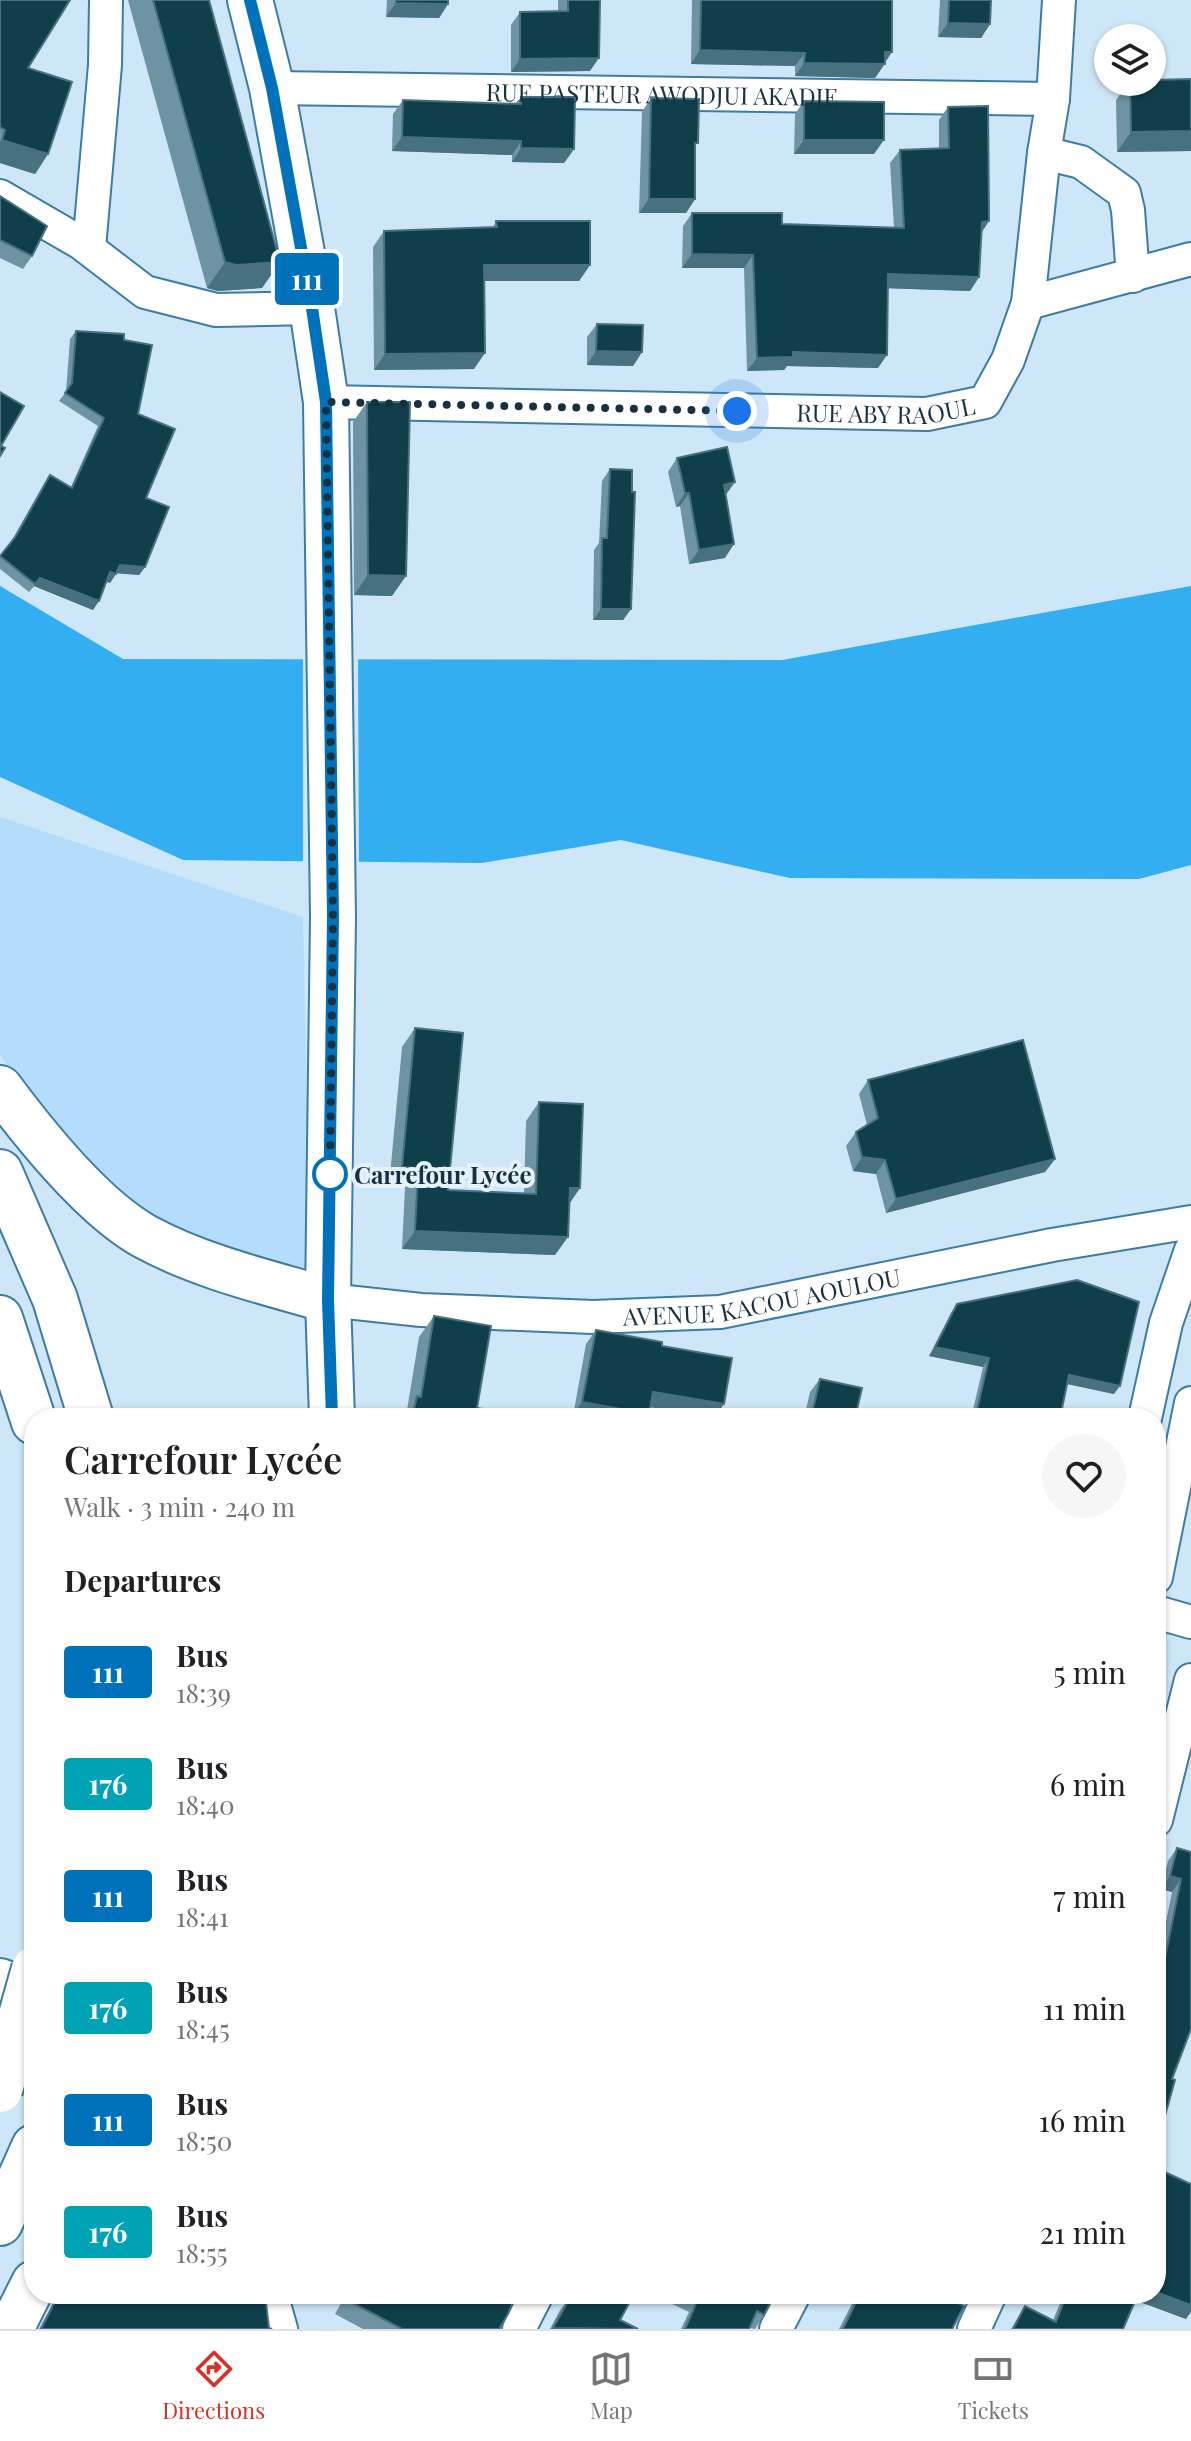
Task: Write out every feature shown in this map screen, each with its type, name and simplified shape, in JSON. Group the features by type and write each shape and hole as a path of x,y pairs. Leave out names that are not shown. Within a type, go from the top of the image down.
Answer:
{"main road":[{"path":"250,0 272,88 326,402 333,917 328,1300 332,1408"},
{"path":"0,1088 33,1132 96,1199 142,1235 218,1268 328,1300"},
{"path":"0,1172 55,1299 88,1408"},
{"path":"0,1318 29,1408"},
{"path":"0,1981 24,1991"},
{"path":"0,2090 24,2005"},
{"path":"0,2034 24,2046"},
{"path":"0,2223 24,2169"},
{"path":"11,2329 24,2303"}],"street":[{"path":"89,248 105,65 106,0"},
{"name":"RUE ABY RAOUL","path":"326,402 927,414 985,402 1008,360 1028,303 1053,99 1059,0"},
{"name":"RUE PASTEUR AWODJUI AKADJE","path":"272,88 1053,99"},
{"path":"1044,153 1081,162 1124,193 1133,276"},
{"path":"0,196 89,248 145,292 216,310 312,308"},
{"path":"1028,303 1191,259"},
{"name":"AVENUE KACOU AOULOU","path":"328,1300 421,1310 593,1317 720,1312 1052,1245 1191,1222"},
{"path":"1147,1408 1166,1323 1191,1250"},
{"path":"1166,1527 1191,1403"},
{"path":"1166,1615 1191,1622"},
{"path":"1166,1780 1191,1680"},
{"path":"274,2304 281,2329"},
{"path":"519,2329 532,2304"},
{"path":"776,2329 789,2304"},
{"path":"974,2329 985,2304"}],"shaded area":[{"path":"0,817 303,917 311,1283 153,1221 110,1187 47,1123 0,1055"}],"water":[{"path":"0,586 123,659 782,660 1191,586 1191,865 1139,879 790,878 621,840 482,863 183,860 0,777"}],"pier":[{"path":"303,656 358,656 359,866 303,865"}],"building":[{"path":"0,0 70,0 28,68 72,82 48,154 2,140 5,130 0,127"},
{"path":"153,0 209,0 280,262 236,265 225,262"},
{"path":"396,0 448,0 448,4 396,3"},
{"path":"568,0 600,0 599,58 520,59 520,12 568,11"},
{"path":"701,0 892,0 892,52 885,52 885,64 804,63 805,53 700,50"},
{"path":"949,0 991,0 990,24 948,23"},
{"path":"1191,79 1191,131 1131,132 1130,96 1166,96 1166,80"},
{"path":"521,97 575,97 574,149 521,148 521,141 402,137 403,100 521,104"},
{"path":"651,98 699,99 695,199 649,199"},
{"path":"804,101 884,102 884,140 804,140"},
{"path":"988,106 989,221 982,222 979,277 888,274 887,355 793,352 793,357 757,358 753,255 692,254 692,213 782,213 782,224 904,228 900,150 949,148 948,107"},
{"path":"0,196 47,226 32,256 0,240"},
{"path":"496,221 590,221 590,265 484,265 485,353 385,354 384,231 497,227"},
{"path":"597,324 643,325 642,352 596,351"},
{"path":"76,331 124,334 124,340 152,345 138,414 175,429 146,498 169,507 145,567 120,565 116,574 110,572 99,601 40,578 35,584 0,556 16,536 50,475 72,488 104,418 65,393 72,383"},
{"path":"0,392 24,406 1,446 5,448 0,456"},
{"path":"367,402 410,402 406,576 368,575"},
{"path":"727,447 735,482 724,485 734,544 699,550 689,493 685,493 677,458"},
{"path":"610,469 632,470 632,492 635,492 631,609 601,609 602,538 607,538"},
{"path":"415,1028 463,1033 448,1190 536,1194 539,1102 583,1104 580,1188 570,1188 568,1237 415,1231 418,1168 402,1167"},
{"path":"1023,1040 1055,1159 896,1199 885,1160 862,1157 856,1132 878,1118 868,1080"},
{"path":"1077,1280 1139,1302 1120,1386 1069,1375 1062,1408 977,1408 989,1358 935,1347 957,1304"},
{"path":"434,1316 491,1326 477,1408 414,1408 417,1396 421,1397"},
{"path":"596,1330 732,1358 724,1404 653,1392 650,1408 616,1408 582,1402"},
{"path":"820,1379 862,1388 857,1408 813,1408"},
{"path":"1177,1848 1191,1852 1191,2029 1172,2079 1175,2080 1166,2112 1166,1953 1181,1879 1170,1876"},
{"path":"1166,2173 1191,2184 1191,2305 1166,2296"},
{"path":"54,2304 266,2304 269,2328 272,2329 41,2329"},
{"path":"354,2304 512,2304 499,2329 402,2329"},
{"path":"566,2304 629,2304 620,2320 638,2329 553,2328"},
{"path":"696,2304 770,2304 764,2315 757,2311 749,2329 685,2329"},
{"path":"855,2304 964,2306 952,2329 843,2329"},
{"path":"1063,2304 1134,2304 1123,2329 1013,2329 1025,2306 1056,2322"}],"bus line":[{"name":"111","path":"250,0 272,88 326,402 333,917 328,1300 332,1408"}],"place":[{"name":"Carrefour Lycée","path":"330,1174"}],"route":[{"path":"330,1174 333,917 326,402 737,411"}]}
